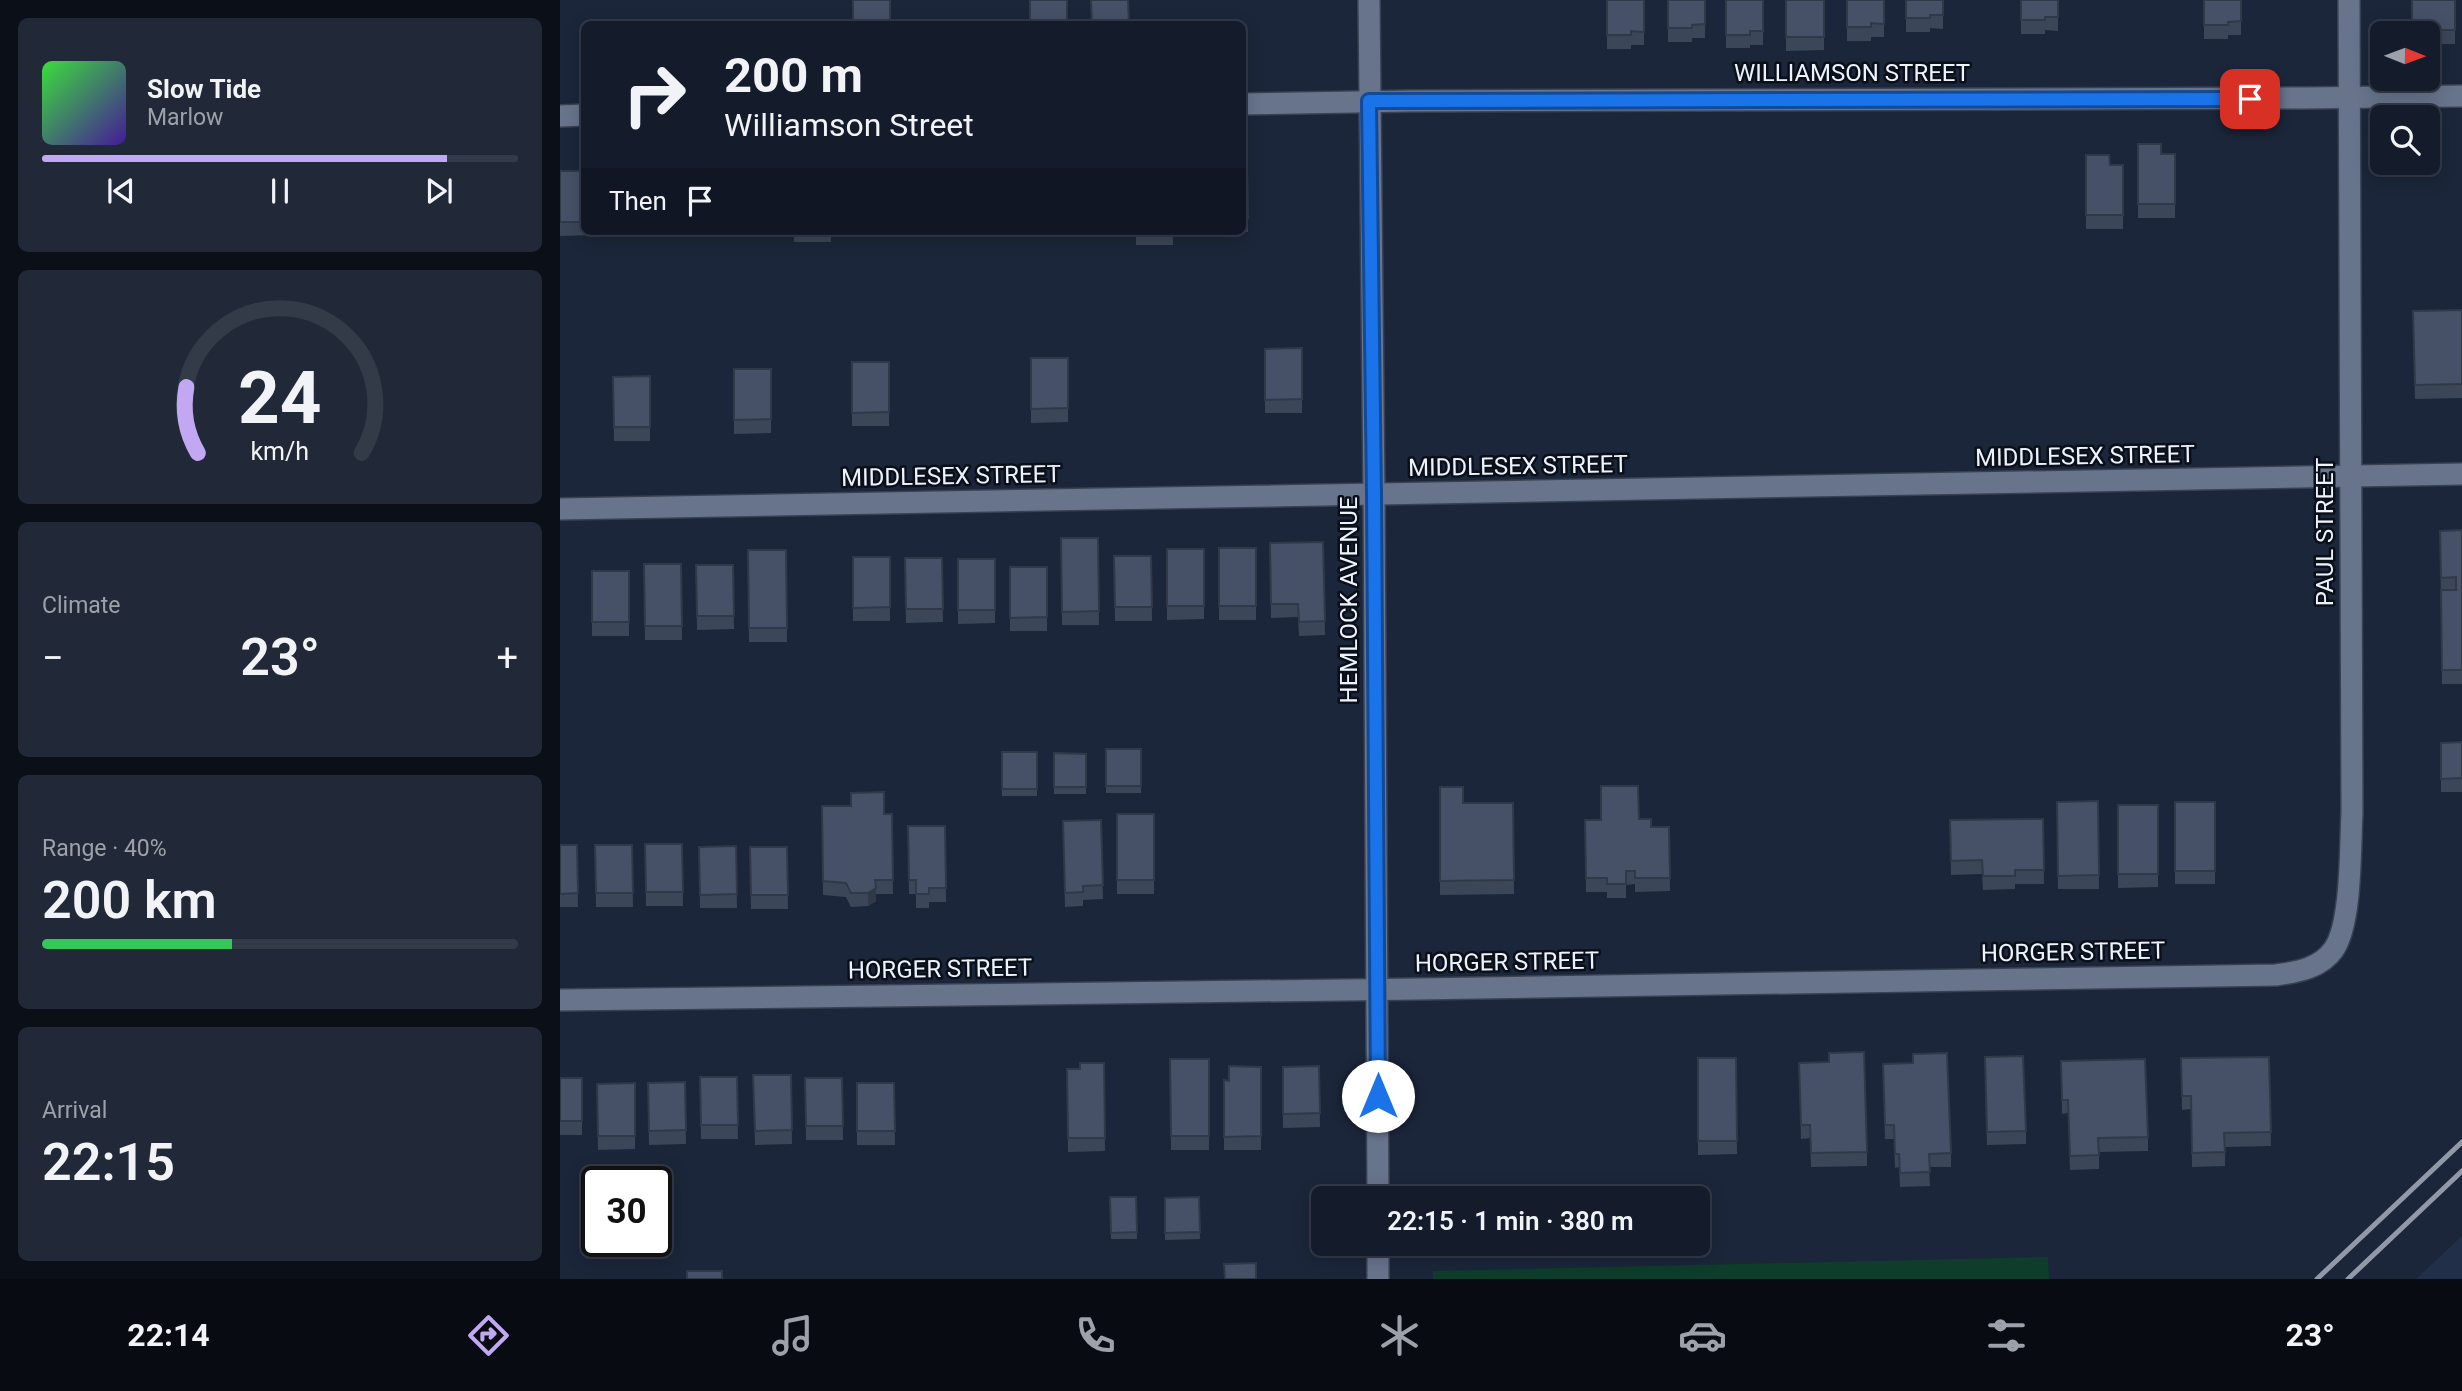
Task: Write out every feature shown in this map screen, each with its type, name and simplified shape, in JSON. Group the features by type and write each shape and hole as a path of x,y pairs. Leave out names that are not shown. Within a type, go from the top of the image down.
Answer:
{"street":[{"name":"HEMLOCK AVENUE","path":"1369,0 1378,1186"},
{"name":"PAUL STREET","path":"2325,959 2334,948 2342,929 2351,826 2349,0"},
{"name":"WILLIAMSON STREET","path":"1246,104 1369,101 2462,96"},
{"path":"560,116 581,115"},
{"name":"MIDDLESEX STREET","path":"560,509 2462,474"},
{"name":"HORGER STREET","path":"560,1000 2276,975 2310,968 2325,959"},
{"path":"1378,1256 1378,1279"}],"shaded area":[{"path":"2462,1236 2462,1279 2416,1279"}],"green space":[{"path":"2048,1257 2049,1279 1433,1279 1433,1271"}],"building":[{"path":"853,0 890,0 890,21 853,21"},
{"path":"1030,0 1067,0 1067,21 1030,21"},
{"path":"1091,0 1128,0 1129,21 1092,21"},
{"path":"1607,0 1644,0 1644,32 1607,35"},
{"path":"1668,0 1705,0 1705,24 1692,25 1692,28 1668,28"},
{"path":"1726,0 1763,0 1763,31 1750,31 1750,35 1726,35"},
{"path":"1786,0 1824,0 1824,37 1786,37"},
{"path":"1847,0 1884,0 1884,24 1847,27"},
{"path":"1906,0 1943,0 1943,15 1906,18"},
{"path":"2021,0 2058,0 2058,17 2021,20"},
{"path":"2204,0 2241,0 2241,21 2228,22 2228,25 2204,25"},
{"path":"2412,0 2455,0 2455,30 2440,30 2440,21 2412,21"},
{"path":"2138,144 2161,144 2161,154 2175,154 2175,204 2138,204"},
{"path":"2086,155 2109,155 2110,165 2123,165 2123,215 2086,215"},
{"path":"1246,163 1247,163 1246,218"},
{"path":"560,171 581,171 581,222 560,222"},
{"path":"2462,310 2462,384 2415,385 2413,311"},
{"path":"1302,348 1302,399 1265,400 1265,349"},
{"path":"1031,358 1068,358 1068,408 1031,409"},
{"path":"852,362 889,362 889,412 852,413"},
{"path":"734,369 771,369 771,419 734,420"},
{"path":"650,376 650,427 614,427 613,377"},
{"path":"2462,530 2462,670 2442,670 2441,590 2456,590 2456,577 2441,578 2440,531"},
{"path":"1061,538 1098,538 1099,611 1062,612"},
{"path":"1323,542 1325,621 1299,622 1298,604 1271,604 1270,543"},
{"path":"1219,548 1256,548 1256,606 1219,606"},
{"path":"1167,549 1204,549 1204,606 1167,606"},
{"path":"748,550 786,550 787,628 749,628"},
{"path":"1114,556 1151,556 1152,607 1115,607"},
{"path":"853,557 890,557 890,607 853,608"},
{"path":"905,558 942,558 943,609 906,609"},
{"path":"958,559 995,559 995,610 958,610"},
{"path":"644,564 681,564 682,626 645,626"},
{"path":"696,565 733,565 734,616 697,616"},
{"path":"1010,567 1047,567 1047,617 1010,618"},
{"path":"592,571 629,571 629,622 592,622"},
{"path":"2462,742 2462,778 2441,779 2441,743"},
{"path":"1106,749 1141,749 1141,786 1106,786"},
{"path":"1002,752 1037,752 1037,789 1002,789"},
{"path":"1054,753 1086,754 1086,787 1054,787"},
{"path":"1601,786 1638,786 1639,819 1651,819 1651,827 1669,827 1670,878 1635,878 1635,871 1626,871 1626,884 1607,884 1607,878 1586,878 1585,820 1601,820"},
{"path":"1440,787 1463,787 1463,803 1513,803 1514,880 1440,881"},
{"path":"884,792 884,814 892,814 893,880 875,880 876,888 868,893 851,893 846,883 823,881 822,806 851,806 851,793"},
{"path":"2098,801 2099,875 2058,876 2057,802"},
{"path":"2175,802 2215,802 2215,871 2175,871"},
{"path":"2118,805 2158,805 2158,874 2118,874"},
{"path":"1117,814 1154,814 1154,880 1117,880"},
{"path":"2043,819 2044,870 2015,870 2015,876 1983,876 1982,860 1951,861 1950,820"},
{"path":"1101,820 1103,885 1083,886 1083,892 1065,893 1063,821"},
{"path":"908,826 945,826 946,888 929,888 929,894 916,894 916,880 909,880"},
{"path":"645,844 682,844 683,892 646,892"},
{"path":"560,845 577,845 578,893 560,894"},
{"path":"595,845 632,845 633,893 596,893"},
{"path":"736,846 737,894 700,895 699,847"},
{"path":"750,847 787,847 788,895 751,895"},
{"path":"1864,1052 1867,1152 1811,1153 1810,1125 1801,1125 1799,1063 1829,1062 1829,1053"},
{"path":"1947,1053 1951,1153 1929,1154 1930,1172 1900,1173 1899,1154 1895,1154 1894,1125 1885,1125 1883,1064 1913,1063 1913,1054"},
{"path":"2023,1056 2026,1131 1987,1132 1985,1057"},
{"path":"2269,1057 2271,1132 2224,1133 2225,1152 2192,1153 2191,1096 2182,1096 2181,1058"},
{"path":"1698,1058 1736,1058 1737,1141 1698,1141"},
{"path":"1170,1059 1209,1059 1209,1136 1171,1136"},
{"path":"2145,1059 2148,1137 2098,1138 2099,1155 2070,1156 2068,1100 2062,1100 2061,1061"},
{"path":"1080,1063 1104,1063 1105,1138 1068,1138 1067,1069 1080,1069"},
{"path":"1229,1066 1261,1067 1261,1136 1224,1137 1224,1080 1229,1081"},
{"path":"1319,1066 1320,1113 1283,1114 1283,1067"},
{"path":"753,1075 791,1075 792,1130 755,1131"},
{"path":"700,1077 737,1077 738,1125 701,1125"},
{"path":"560,1078 582,1078 582,1121 560,1121"},
{"path":"805,1078 842,1078 843,1126 806,1126"},
{"path":"685,1082 686,1130 649,1131 648,1083"},
{"path":"635,1083 635,1136 598,1136 597,1084"},
{"path":"857,1083 894,1083 895,1131 857,1131"},
{"path":"1110,1197 1136,1197 1137,1232 1111,1233"},
{"path":"1199,1197 1200,1232 1165,1233 1165,1198"},
{"path":"1256,1263 1256,1279 1225,1279 1224,1264"},
{"path":"687,1271 722,1271 722,1279 687,1279"}],"railway":[{"path":"2317,1279 2462,1142"},
{"path":"2348,1279 2462,1171"}],"route":[{"path":"1378,1096 1369,101 2250,99"}]}
